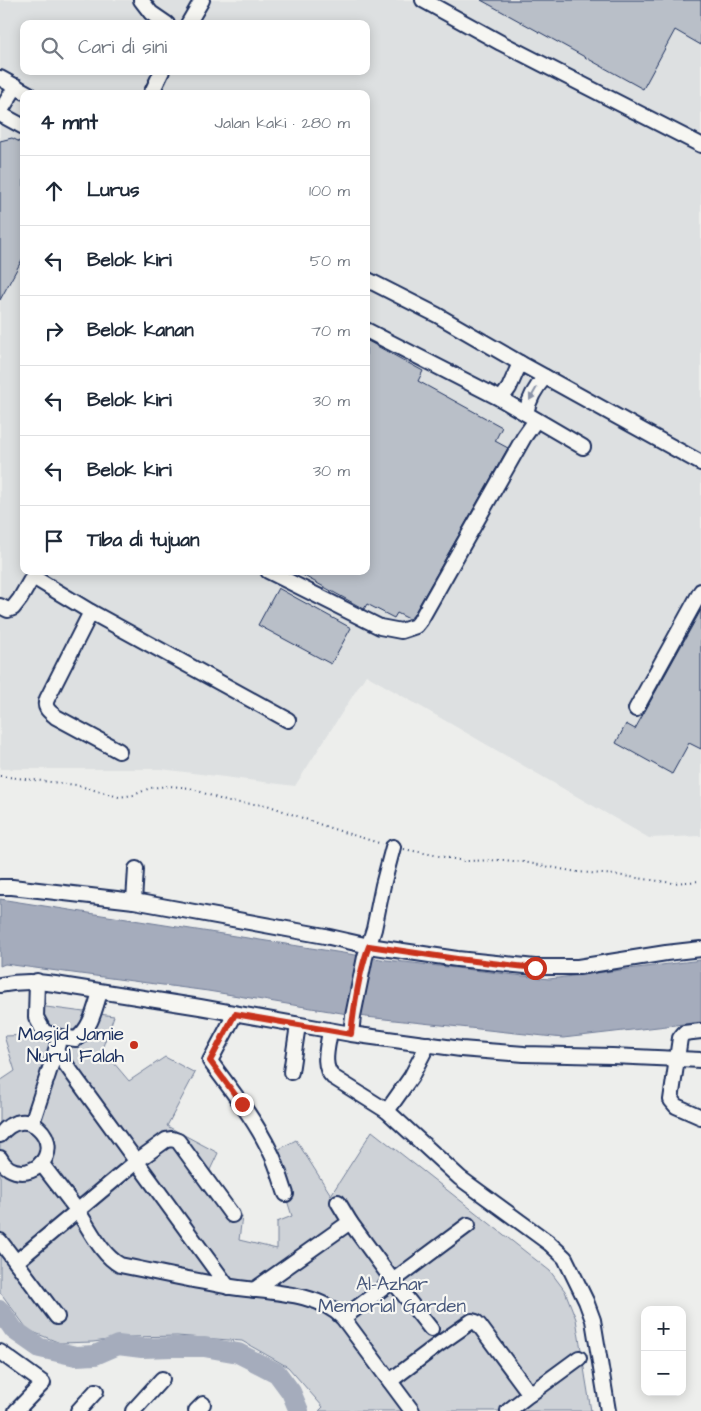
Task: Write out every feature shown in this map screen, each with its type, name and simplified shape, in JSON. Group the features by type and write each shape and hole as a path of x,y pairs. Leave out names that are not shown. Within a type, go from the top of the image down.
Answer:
{"street":[{"path":"141,0 151,13 161,20"},
{"path":"190,20 202,0"},
{"path":"423,0 501,43 701,145"},
{"path":"153,90 160,75"},
{"path":"0,78 22,90"},
{"path":"16,86 0,113 20,125"},
{"path":"370,281 437,315 701,463"},
{"path":"370,332 501,399 583,447"},
{"path":"501,399 509,388 520,363"},
{"path":"276,575 380,627 401,631 416,626 524,437 531,417 529,401 536,387 545,377"},
{"path":"0,606 8,610 13,608 33,575"},
{"path":"36,575 91,612 288,720"},
{"path":"636,709 701,591"},
{"path":"91,612 47,699 46,705 48,710 56,716 119,750"},
{"path":"351,1034 367,951 393,847"},
{"path":"134,901 136,869"},
{"path":"0,887 134,901 325,936 367,951 535,968 578,967 701,949"},
{"path":"0,985 17,982 37,982 80,987 330,1031 461,1049 524,1054 701,1060"},
{"path":"37,982 36,1018 44,1032 60,1036 76,1038 80,1035 91,1018 100,992"},
{"path":"235,1014 210,1061 260,1132 271,1152 286,1194"},
{"path":"291,1072 298,1025"},
{"path":"330,1031 326,1065 328,1072 333,1077 387,1111 460,1178 549,1242 564,1258 578,1283 593,1320 608,1411"},
{"path":"701,1031 684,1033 680,1038 671,1100 676,1106 701,1117"},
{"path":"32,1123 60,1036"},
{"path":"387,1111 411,1077 428,1044"},
{"path":"56,1050 228,1287"},
{"path":"0,1135 14,1123 32,1123 44,1134 48,1149 46,1157 41,1163 34,1169 26,1172 16,1172 8,1168 0,1158"},
{"path":"16,1262 137,1161 166,1140 178,1141 232,1215"},
{"path":"41,1163 78,1211 107,1256 120,1264 228,1287 292,1295 321,1303 337,1312 343,1318 412,1411"},
{"path":"338,1202 350,1222 393,1281 431,1329"},
{"path":"254,1290 350,1222"},
{"path":"343,1318 468,1226"},
{"path":"0,1241 57,1317"},
{"path":"390,1381 472,1321 479,1325 530,1394"},
{"path":"2,1357 42,1383 16,1411"},
{"path":"514,1409 530,1394 579,1358"},
{"path":"133,1411 162,1379"},
{"path":"78,1411 96,1392"}],"path":[{"path":"0,776 76,785 119,797 134,795 150,788 181,787 228,802 267,805 327,827 393,847 464,860 523,862 576,872 616,875 673,883 701,881"}],"shaded area":[{"path":"0,0 701,0 701,836 649,838 366,675 295,786 161,769 0,769"}],"green space":[{"name":"Al-Azhar Memorial Garden","path":"31,1005 114,1016 102,1049 129,1081 165,1057 195,1073 167,1126 218,1153 210,1170 242,1216 239,1240 277,1249 277,1222 292,1216 272,1153 296,1140 331,1195 372,1131 550,1271 565,1291 576,1319 591,1411 319,1411 323,1407 288,1367 242,1341 177,1336 131,1337 93,1342 60,1343 28,1330 0,1292 0,1081 15,1071 4,1036 33,1035"}],"water":[{"path":"0,899 387,960 549,979 701,960 701,1022 563,1038 366,1017 208,991 5,964 0,966"}],"building":[{"path":"481,0 701,0 701,45 675,30 643,89"},
{"path":"12,138 20,142 20,263 0,300 0,141"},
{"path":"370,342 423,371 418,381 502,427 495,441 508,448 413,616 409,619 397,613 394,618 367,604 364,609 302,575 370,575"},
{"path":"278,588 351,628 331,664 258,625"},
{"path":"701,610 701,749 689,743 672,774 616,743 626,724 635,729"}],"waterway":[{"path":"0,1310 14,1330 40,1348 76,1356 95,1355 118,1345 142,1348 204,1347 238,1353 277,1373 291,1392 299,1411"}],"place":[{"name":"Masjid Jamie Nurul Falah","path":"134,1045"}],"route":[{"path":"242,1104 210,1061 235,1014 351,1034 365,957 369,946 535,968"}]}
